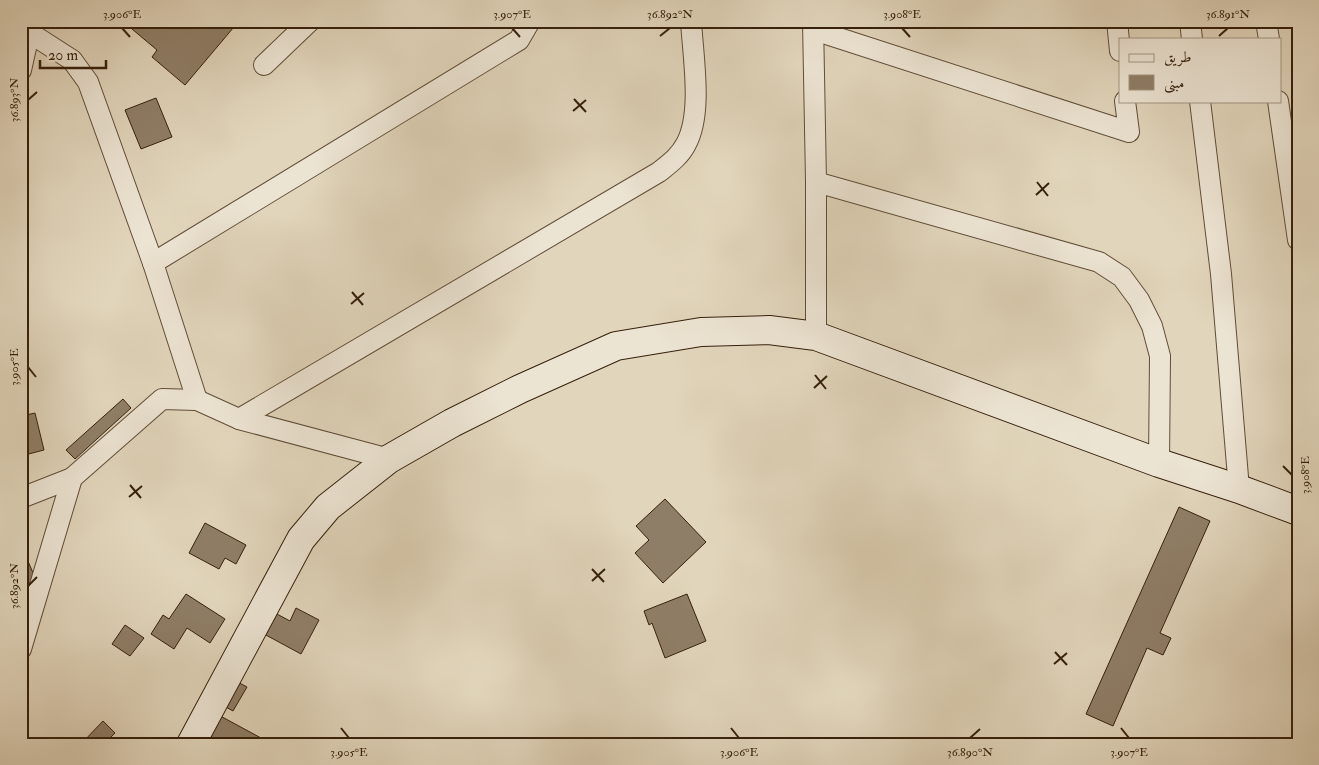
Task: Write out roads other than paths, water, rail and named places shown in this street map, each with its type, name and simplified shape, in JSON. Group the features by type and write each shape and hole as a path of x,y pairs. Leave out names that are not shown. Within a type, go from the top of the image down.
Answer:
{"street":[{"path":"264,65 310,21"},
{"path":"153,263 519,40 530,21"},
{"path":"239,419 659,172 675,159 686,145 696,112 691,21"},
{"path":"1117,21 1119,41"},
{"path":"1190,21 1192,38"},
{"path":"1266,21 1269,38"},
{"path":"816,336 813,26 1129,132 1126,102"},
{"path":"21,70 28,29 72,60 88,82 153,263 198,400"},
{"path":"1200,102 1221,274 1239,489"},
{"path":"1278,102 1298,240"},
{"path":"816,182 1099,262 1122,277 1139,300 1152,326 1160,356 1159,463"},
{"path":"191,744 301,539 328,507 388,459 452,423 520,389 616,346 701,332 769,330 816,336 1159,463 1239,489 1298,511"},
{"path":"21,498 72,478 162,399 198,400 239,419 388,459"},
{"path":"21,649 72,478"}]}
